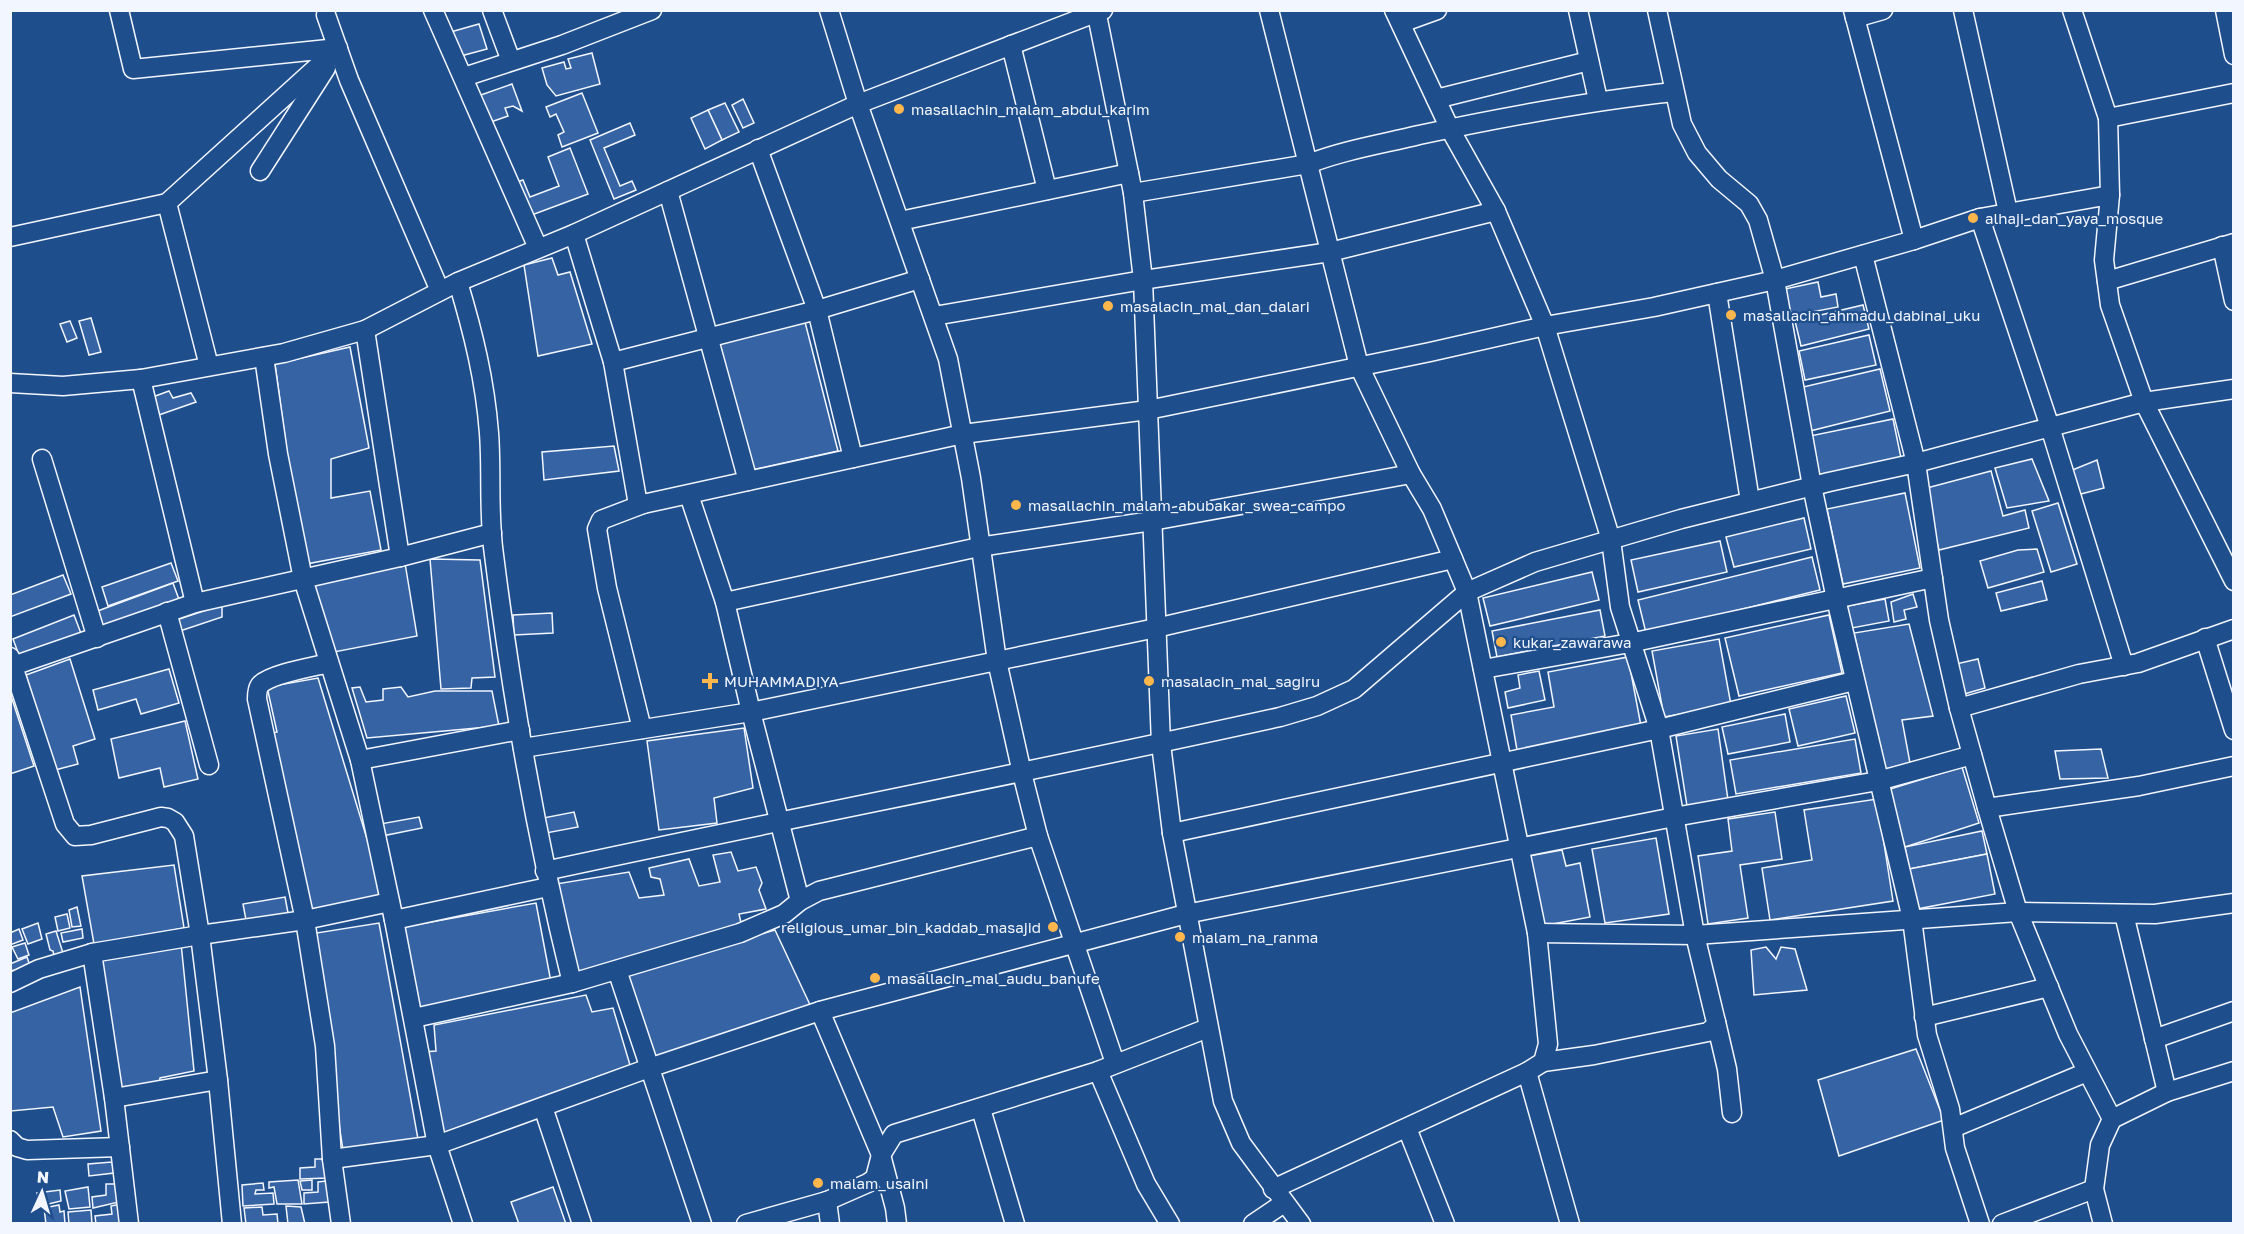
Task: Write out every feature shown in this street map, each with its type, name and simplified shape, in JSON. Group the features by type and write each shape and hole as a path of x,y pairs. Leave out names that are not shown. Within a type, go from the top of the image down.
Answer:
{"street":[{"path":"119,10 133,69"},
{"path":"433,10 538,248"},
{"path":"492,10 511,62"},
{"path":"464,77 652,10"},
{"path":"829,10 858,104 948,359 971,478 997,660 1022,773 1038,836 1115,1063"},
{"path":"1269,10 1359,366 1411,474 1432,508 1467,592 1537,933 1548,1044 1543,1062"},
{"path":"1437,10 1398,17 1450,129 1496,211 1545,326 1611,540 1620,607 1659,729 1695,935 1726,1069 1732,1113"},
{"path":"1578,10 1598,100"},
{"path":"1657,10 1682,124 1697,153 1719,178 1749,204 1758,220 1775,280 1812,486 1836,600 1912,919 1924,1017 1953,1128 1955,1148 1980,1224"},
{"path":"1883,10 1854,14 1914,240"},
{"path":"1963,10 2008,212"},
{"path":"2072,10 2108,118 2110,195 2104,260 2110,305 2144,402 2234,581"},
{"path":"2225,10 2234,55"},
{"path":"10,383 63,386 141,379 264,357 365,330 458,282 574,234 858,104 1099,11 1133,193 1143,280 1161,744 1172,833 1223,1101 1241,1143 1301,1224"},
{"path":"326,15 350,80 440,291"},
{"path":"1011,45 1047,190"},
{"path":"133,69 338,48"},
{"path":"260,171 338,48"},
{"path":"10,237 167,202 338,48"},
{"path":"133,69 297,59"},
{"path":"1436,99 1589,61"},
{"path":"1133,193 1308,164 1329,155 1598,100 1674,92"},
{"path":"2108,118 2234,93"},
{"path":"758,149 817,310 853,458"},
{"path":"900,221 1129,173"},
{"path":"668,190 748,481"},
{"path":"642,729 606,588 597,529 601,520 643,504 963,434 1148,410 1545,326 1654,307 1775,280 1914,240 1980,218 2110,195"},
{"path":"167,202 209,366"},
{"path":"934,316 1143,280 1330,252 1496,211"},
{"path":"1980,218 2050,427 2124,666"},
{"path":"574,234 613,362 637,499 643,504"},
{"path":"2107,281 2228,245 2234,301"},
{"path":"1863,255 1916,463 1939,620 1959,708 1987,808 2018,912 2068,1034 2112,1119"},
{"path":"613,362 817,310 920,279"},
{"path":"458,282 476,343 484,381 489,435 492,533 520,730 547,879 572,983"},
{"path":"1717,293 1750,501"},
{"path":"365,330 400,557"},
{"path":"264,357 278,454 303,579 360,760 414,1018 437,1146 463,1224"},
{"path":"141,379 195,603"},
{"path":"10,983 39,969 92,953 304,920 392,911 547,879 779,820 1022,773 1280,717 1317,706 1354,689 1467,592 1535,562 1681,519 1916,463 2144,402 2234,389"},
{"path":"42,459 97,638"},
{"path":"725,602 980,547 1152,521 1411,474"},
{"path":"689,495 725,602 800,901"},
{"path":"232,1224 218,1080 200,935 184,836 175,822 161,817 91,835 75,836 65,824 12,663 97,638 195,603 400,557 492,533"},
{"path":"523,748 751,712 1156,628 1453,559"},
{"path":"1483,669 1630,643 1933,578"},
{"path":"167,612 209,765"},
{"path":"1959,708 2079,674 2138,663 2234,628"},
{"path":"2205,638 2234,730"},
{"path":"329,663 272,678 261,684 257,691 257,699 304,920 325,1046 332,1159 341,1224"},
{"path":"1172,833 1659,729 1854,681"},
{"path":"360,760 520,730"},
{"path":"332,1159 437,1146 649,1068 820,1011 1186,914 1674,817 1878,781 1972,755"},
{"path":"1987,808 2139,786 2234,766"},
{"path":"414,1018 572,983 617,970 740,933 784,914 800,901 819,891 1038,836"},
{"path":"1537,933 1695,935 2018,912 2155,914 2234,903"},
{"path":"2124,914 2167,1092"},
{"path":"92,953 114,1098 129,1224"},
{"path":"617,970 702,1224"},
{"path":"1924,1017 2049,987"},
{"path":"820,1011 881,1155 896,1208 897,1224"},
{"path":"2154,1039 2234,1011"},
{"path":"1253,1224 1279,1196 1407,1128 1527,1072 1543,1062 1594,1056 1708,1032 1716,1022"},
{"path":"746,1224 827,1201 875,1178 881,1155 894,1134 1098,1071 1208,1028"},
{"path":"1098,1071 1146,1184 1170,1224"},
{"path":"2103,1224 2094,1189 2100,1145 2112,1119 2167,1092 2234,1071"},
{"path":"1527,1072 1570,1224"},
{"path":"1953,1128 2087,1072"},
{"path":"114,1098 218,1080"},
{"path":"543,1107 582,1224"},
{"path":"981,1109 1015,1224"},
{"path":"1407,1128 1445,1224"},
{"path":"10,1140 17,1147 27,1150 120,1147"},
{"path":"2002,1224 2094,1189"},
{"path":"827,1201 830,1224"}],"building":[{"path":"479,24 487,49 457,57 447,33"},
{"path":"592,53 600,84 556,96 547,85 542,68 564,62 566,69 571,68 568,59"},
{"path":"512,84 522,111 513,106 505,108 508,116 488,123 478,96"},
{"path":"582,93 598,133 562,147 558,135 564,132 556,114 550,117 546,107"},
{"path":"743,99 754,123 743,128 732,105"},
{"path":"725,103 739,132 722,140 708,110"},
{"path":"708,110 722,140 705,149 691,118"},
{"path":"630,123 635,135 604,148 620,186 632,181 636,190 614,199 590,140"},
{"path":"570,148 588,194 529,216 517,182 523,180 530,197 559,186 548,157"},
{"path":"552,258 558,275 570,272 592,344 538,356 524,265"},
{"path":"1818,282 1821,297 1836,294 1838,307 1791,316 1785,289"},
{"path":"1863,305 1869,329 1801,346 1795,321"},
{"path":"91,318 101,352 89,355 79,321"},
{"path":"70,321 77,338 67,342 60,324"},
{"path":"805,322 838,451 752,470 718,342"},
{"path":"1869,335 1876,365 1805,380 1799,351"},
{"path":"350,347 369,448 331,459 331,498 370,491 381,550 306,564 289,467 275,364"},
{"path":"1880,369 1890,411 1810,431 1799,388"},
{"path":"169,391 173,398 191,393 196,402 156,416 150,398"},
{"path":"1893,419 1901,458 1818,476 1810,436"},
{"path":"614,446 619,471 544,480 542,452"},
{"path":"2032,459 2049,501 2007,508 1995,468"},
{"path":"2097,460 2104,488 2077,495 2070,471"},
{"path":"1991,471 2003,516 2025,510 2029,528 1939,550 1923,489"},
{"path":"1905,493 1920,568 1843,584 1827,509"},
{"path":"2058,503 2077,564 2051,572 2032,511"},
{"path":"1804,518 1811,549 1734,567 1726,537"},
{"path":"1720,541 1727,572 1638,592 1631,560"},
{"path":"2037,549 2044,572 1988,588 1980,561 2018,550"},
{"path":"1812,557 1820,590 1646,633 1638,600"},
{"path":"430,559 480,560 495,677 472,678 471,688 441,689"},
{"path":"171,563 178,581 108,606 102,587"},
{"path":"405,563 417,636 329,653 313,585"},
{"path":"1592,572 1599,600 1490,626 1483,598"},
{"path":"63,575 71,594 10,617 10,595"},
{"path":"2042,581 2047,600 2001,611 1996,593"},
{"path":"173,583 181,605 103,633 95,612"},
{"path":"1913,594 1917,607 1904,610 1906,619 1894,622 1891,602"},
{"path":"1885,599 1889,621 1852,628 1847,606"},
{"path":"222,605 222,617 177,632 173,621"},
{"path":"1600,610 1605,636 1497,657 1492,631"},
{"path":"552,613 553,633 514,635 513,615"},
{"path":"74,615 82,636 20,658 13,639"},
{"path":"1829,615 1842,673 1739,696 1725,638"},
{"path":"1909,624 1933,716 1902,720 1910,763 1885,769 1854,633"},
{"path":"1719,639 1731,705 1664,717 1652,651"},
{"path":"1628,657 1641,726 1517,750 1511,715 1554,707 1548,672"},
{"path":"70,659 95,739 73,746 78,764 55,770 26,675"},
{"path":"1978,659 1985,688 1961,695 1956,664"},
{"path":"169,669 179,703 141,714 136,699 98,710 93,690"},
{"path":"1539,671 1545,700 1508,708 1505,692 1520,688 1518,675"},
{"path":"318,678 385,898 306,915 268,734 277,732 267,687"},
{"path":"360,687 366,702 383,700 383,689 401,687 408,697 435,691 492,691 499,726 367,738 352,688"},
{"path":"10,693 34,766 10,774"},
{"path":"1846,696 1855,733 1798,746 1789,709"},
{"path":"1785,714 1790,742 1728,754 1722,727"},
{"path":"185,721 198,779 164,787 160,768 119,778 111,739"},
{"path":"744,728 753,788 714,798 717,823 659,830 647,741"},
{"path":"1718,729 1728,800 1687,806 1676,736"},
{"path":"1855,739 1861,773 1736,794 1730,760"},
{"path":"2101,749 2108,778 2060,779 2055,751"},
{"path":"1962,767 1979,823 1905,847 1887,790"},
{"path":"1877,799 1893,901 1770,920 1762,868 1812,860 1804,810"},
{"path":"574,812 578,827 541,834 538,819"},
{"path":"1775,812 1782,859 1740,865 1748,918 1708,924 1698,856 1732,851 1728,819"},
{"path":"419,817 422,828 382,836 380,824"},
{"path":"1982,831 1987,854 1909,869 1905,847"},
{"path":"1656,838 1669,914 1605,923 1592,849"},
{"path":"1562,850 1566,866 1580,863 1590,917 1542,926 1529,856"},
{"path":"731,852 738,871 756,867 762,883 759,890 766,909 739,914 742,927 577,974 556,884 629,872 639,898 664,895 660,879 651,877 649,868 689,859 699,886 720,882 713,855"},
{"path":"1987,854 1995,894 1917,909 1909,869"},
{"path":"174,865 184,928 94,944 82,876"},
{"path":"285,897 288,913 246,920 243,904"},
{"path":"536,903 551,982 418,1008 403,927"},
{"path":"77,907 81,926 72,927 69,910"},
{"path":"67,914 70,928 58,931 55,917"},
{"path":"38,923 42,939 28,944 22,929"},
{"path":"379,923 418,1139 343,1150 310,934"},
{"path":"19,929 23,940 10,945 10,933"},
{"path":"82,929 83,938 63,942 61,933"},
{"path":"775,930 812,1009 655,1063 622,973"},
{"path":"56,931 63,953 54,956 46,934"},
{"path":"25,943 29,955 18,959 12,947"},
{"path":"181,943 194,1071 160,1078 159,1086 117,1094 99,957"},
{"path":"1766,947 1776,959 1781,947 1795,949 1807,990 1754,995 1751,950"},
{"path":"27,957 30,966 12,971 10,964"},
{"path":"80,987 101,1131 63,1137 53,1107 11,1111 10,1013"},
{"path":"586,995 592,1012 613,1008 630,1065 440,1134 423,1052 436,1051 434,1025"},
{"path":"1916,1049 1944,1120 1839,1156 1818,1080"},
{"path":"315,1159 326,1159 327,1178 300,1179 300,1168 315,1167"},
{"path":"112,1162 114,1173 89,1176 88,1164"},
{"path":"298,1180 302,1204 277,1204 274,1187 269,1188 269,1182"},
{"path":"312,1180 312,1190 302,1190 300,1181"},
{"path":"326,1181 329,1202 304,1204 304,1193 318,1192 318,1182"},
{"path":"263,1183 264,1190 256,1190 255,1194 273,1193 274,1204 243,1206 242,1185"},
{"path":"106,1184 117,1184 119,1202 93,1208 92,1197 106,1195"},
{"path":"88,1187 90,1207 69,1209 65,1191"},
{"path":"553,1187 566,1224 519,1224 511,1202"},
{"path":"60,1190 61,1201 40,1206 37,1193"},
{"path":"121,1204 122,1223 96,1224 95,1216 112,1214 111,1206"},
{"path":"59,1205 60,1212 64,1211 65,1224 46,1224 44,1208"},
{"path":"286,1206 301,1207 305,1224 288,1224"},
{"path":"262,1207 263,1215 277,1214 278,1224 246,1224 244,1208"},
{"path":"91,1210 92,1224 69,1224 68,1212"}],"place":[{"name":"masallachin_malam_abdul_karim","path":"899,109"},
{"name":"alhaji_dan_yaya_mosque","path":"1973,218"},
{"name":"masalacin_mal_dan_dalari","path":"1108,306"},
{"name":"masallacin_ahmadu_dabinai_uku","path":"1731,315"},
{"name":"masallachin_malam_abubakar_swea_campo","path":"1016,505"},
{"name":"kukar_zawarawa","path":"1501,642"},
{"name":"MUHAMMADIYA","path":"710,681"},
{"name":"masalacin_mal_sagiru","path":"1149,681"},
{"name":"religious_umar_bin_kaddab_masajid","path":"1053,927"},
{"name":"malam_na_ranma","path":"1180,937"},
{"name":"masallacin_mal_audu_banufe","path":"875,978"},
{"name":"malam_usaini","path":"818,1183"}]}
